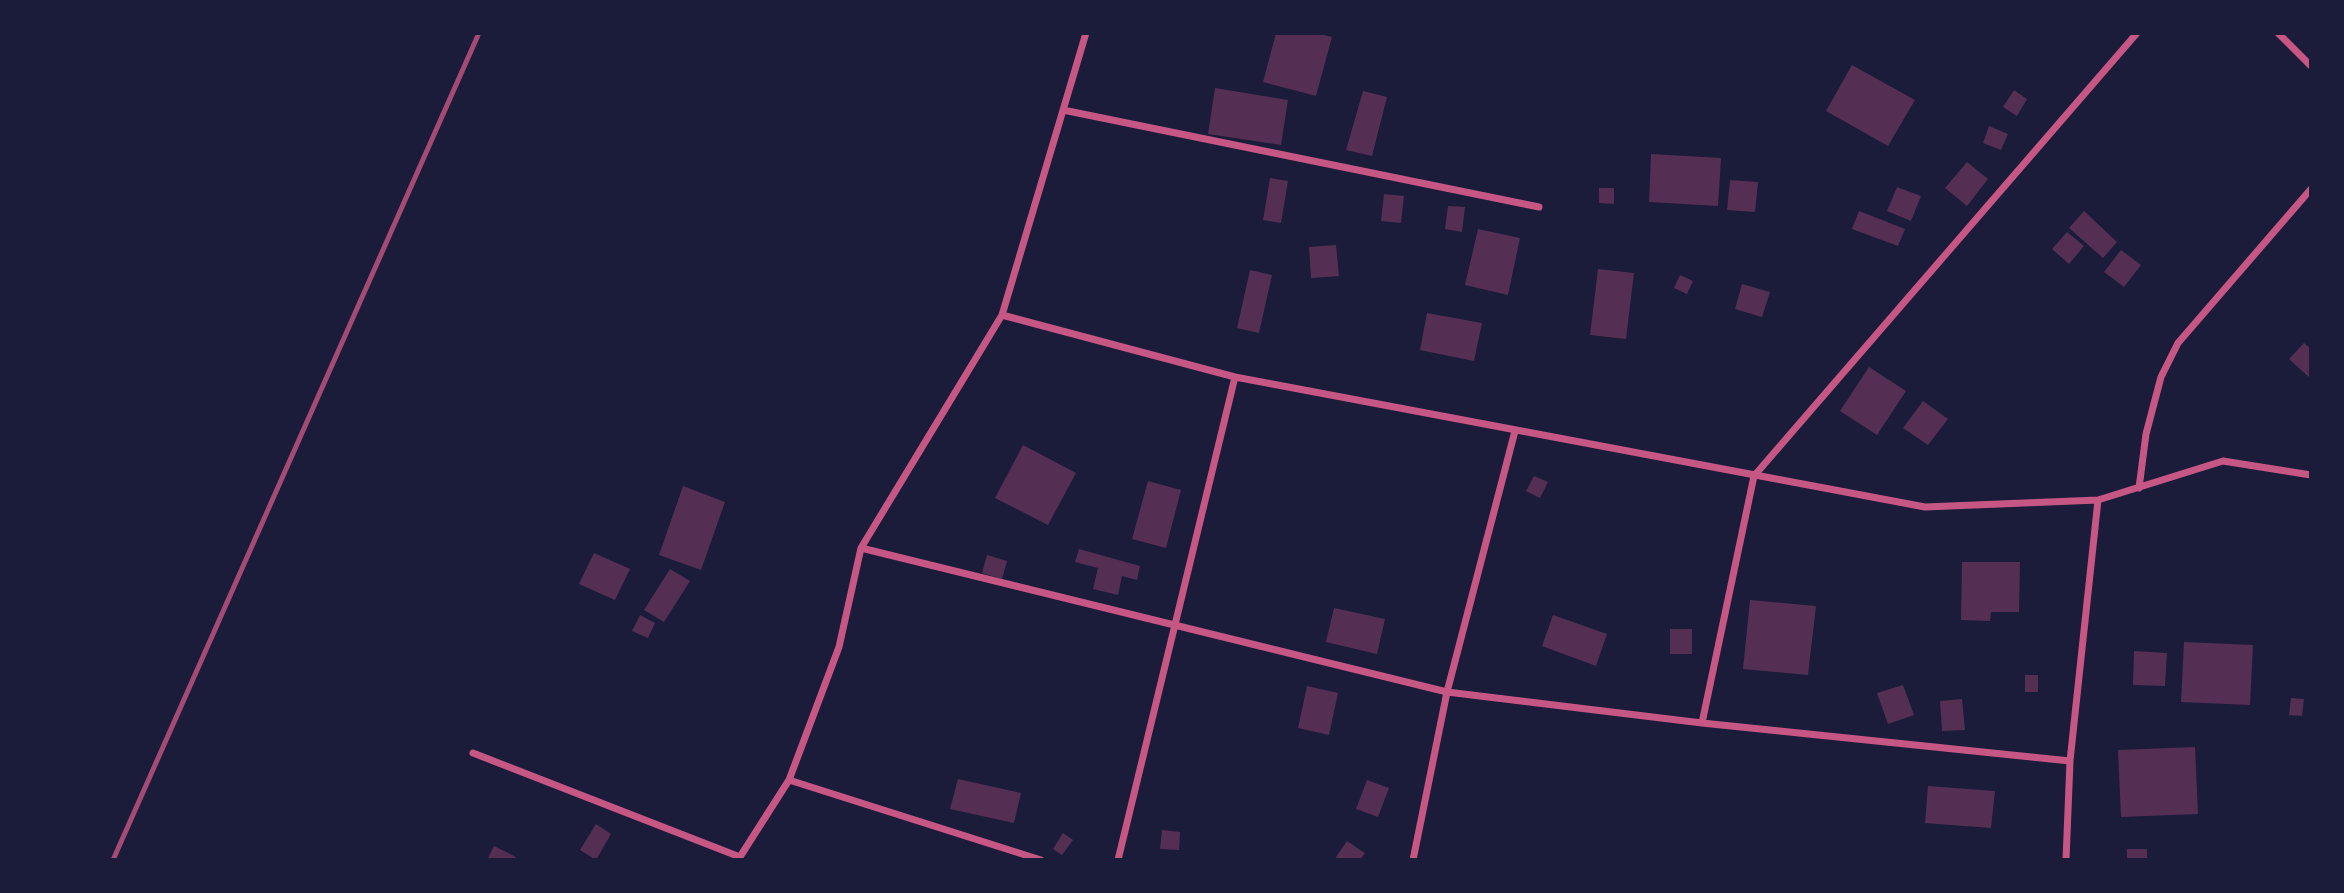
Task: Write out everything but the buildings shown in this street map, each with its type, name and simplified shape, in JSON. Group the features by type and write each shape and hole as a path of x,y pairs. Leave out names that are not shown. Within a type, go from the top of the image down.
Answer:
{"street":[{"path":"474,753 739,858 789,780 839,647 861,548 1002,315 1087,33"},
{"path":"1702,723 1754,476 2137,33"},
{"path":"2278,33 2311,66"},
{"path":"1063,110 1539,207"},
{"path":"2139,488 2146,434 2161,377 2178,344 2311,189"},
{"path":"1002,315 1235,377 1924,507 2098,500 2223,461 2311,475"},
{"path":"1118,860 1177,626 1235,377"},
{"path":"1413,860 1447,692 1515,431"},
{"path":"2066,860 2070,761 2098,500"},
{"path":"861,548 1447,692 1702,723 2070,761"},
{"path":"789,780 1041,860"}],"railway":[{"path":"113,860 479,33"}]}
